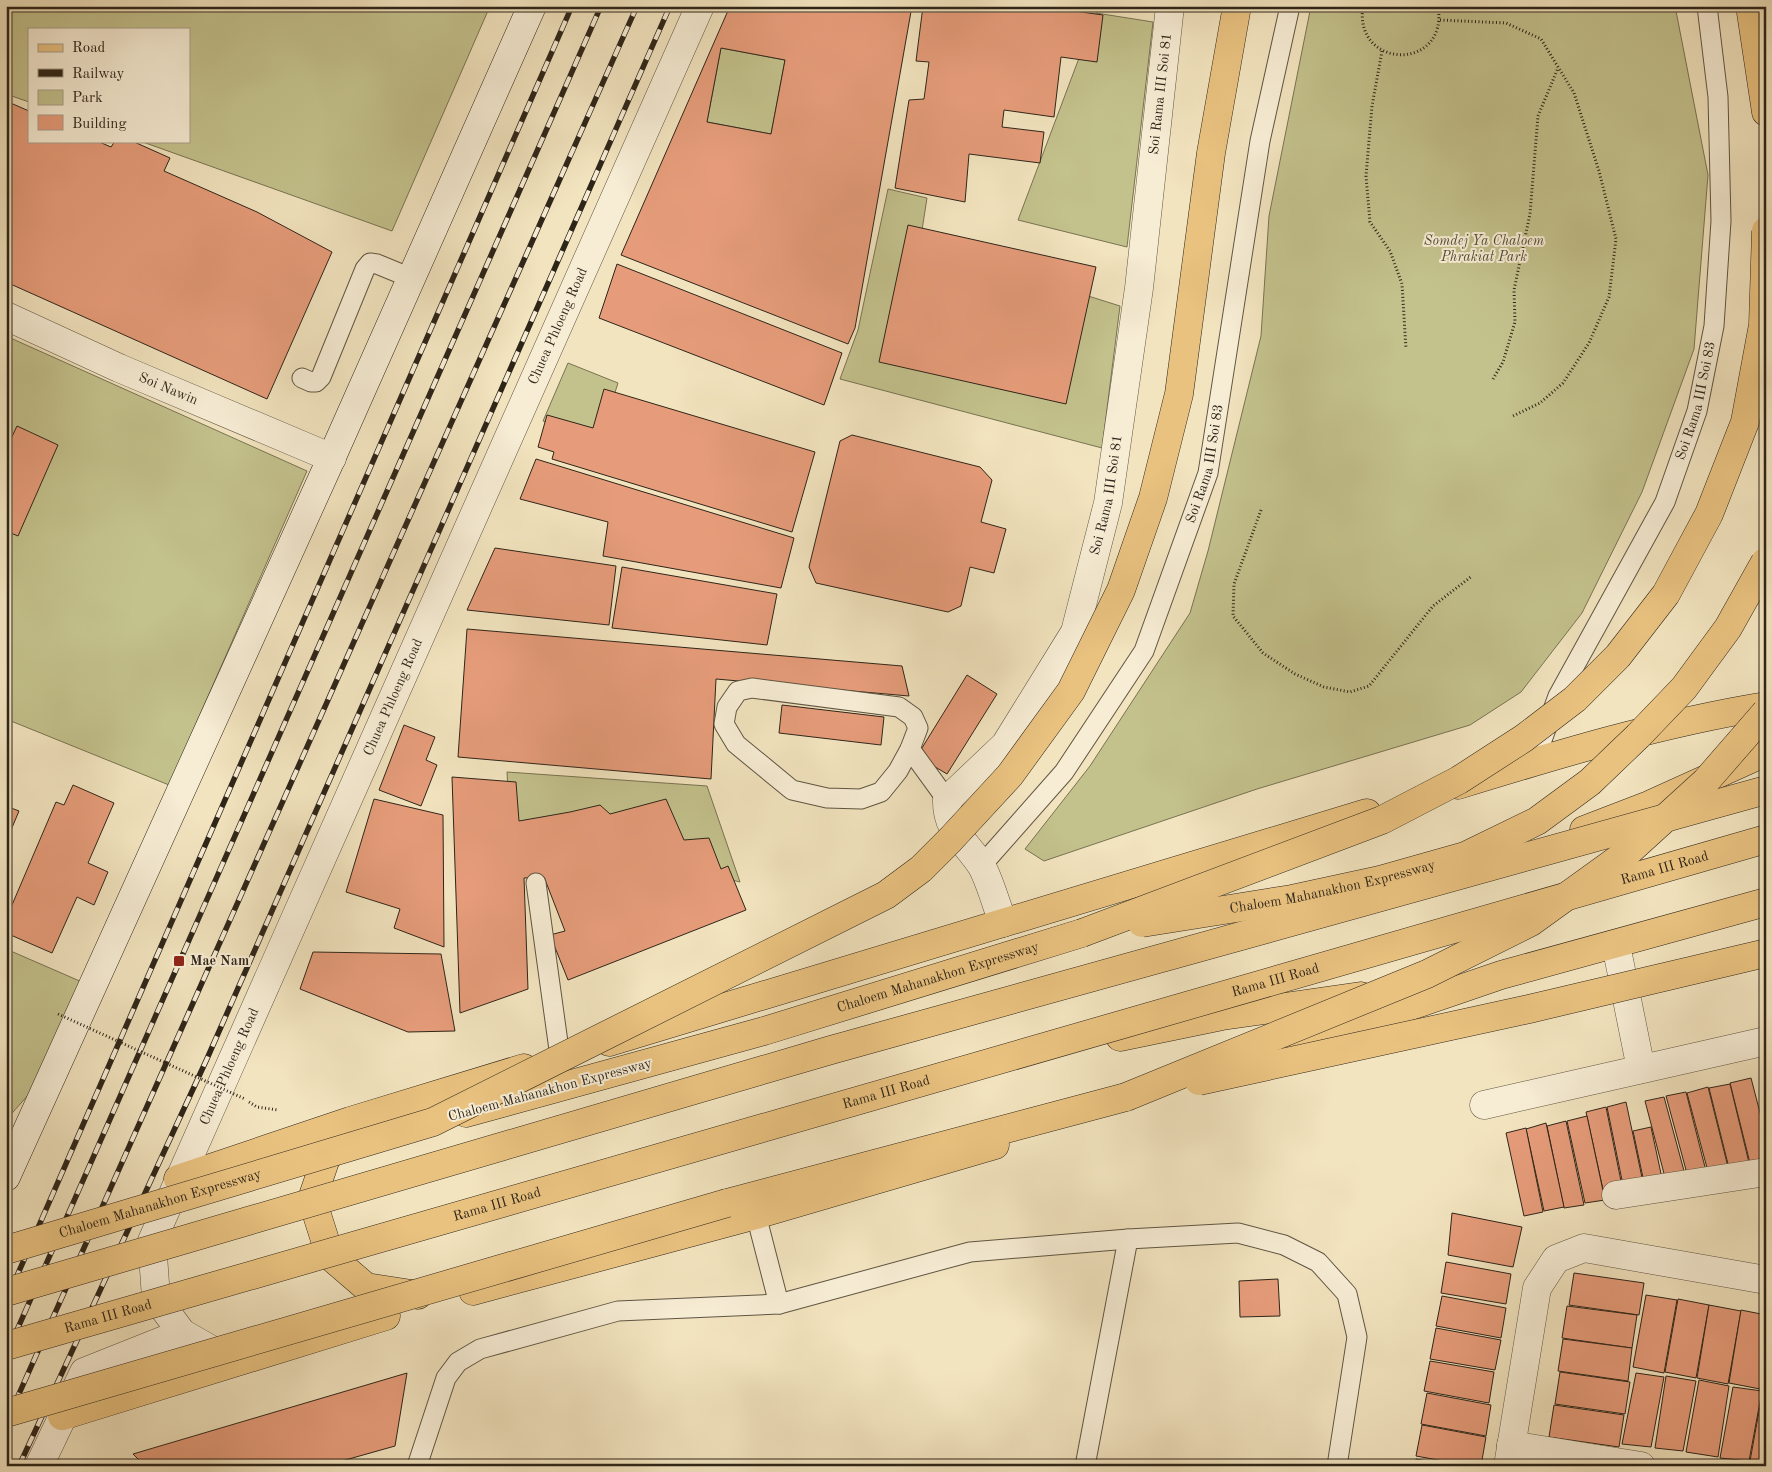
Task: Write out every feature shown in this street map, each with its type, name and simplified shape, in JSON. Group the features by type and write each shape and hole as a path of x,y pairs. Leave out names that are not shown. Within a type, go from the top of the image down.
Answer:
{"main road":[{"path":"433,1122 886,895 927,863 1010,775 1071,691 1121,590 1153,498 1179,394 1211,153 1237,6"},
{"path":"1750,6 1766,112"},
{"path":"1082,933 1382,820 1459,780 1524,738 1575,699 1618,656 1666,594 1709,514 1745,422 1763,325 1766,231"},
{"name":"Chaloem Mahanakhon Expressway","path":"6,1250 433,1122 764,1032 1082,933 1292,899 1380,880 1466,856 1537,821 1590,782 1638,736 1684,688 1728,628 1766,561"},
{"path":"178,1179 350,1121 1534,762 1676,723 1766,706"},
{"path":"1126,1097 1427,974 1532,922 1628,852 1706,782 1766,712"},
{"path":"6,1301 688,1102 1547,845 1649,805 1766,752"},
{"path":"6,1292 831,1050 1766,790"},
{"name":"Rama III Road","path":"6,1346 1766,839"},
{"name":"Rama III Road","path":"62,1416 442,1299 756,1215 1081,1118 1501,975 1616,945 1766,902"},
{"path":"6,1412 727,1202 1126,1097 1529,1009 1766,953"},
{"name":"Rama III Road","path":"6,1359 1072,1048 1213,1018 1501,975"},
{"path":"350,1121 325,1162 312,1199 330,1256 366,1287 442,1299"}],"street":[{"path":"6,1178 332,458 532,6"},
{"name":"Chuea Phloeng Road","path":"234,1363 182,1333 156,1298 152,1241 700,6"},
{"name":"Soi Rama III Soi 81","path":"947,800 1005,745 1075,632 1108,503 1139,288 1170,6"},
{"name":"Soi Nawin","path":"6,316 118,368 332,458"},
{"path":"947,800 947,812 952,827 982,866 1003,923"},
{"path":"1616,945 1641,1069"},
{"path":"1484,1105 1766,1041"},
{"path":"1616,1194 1766,1172"},
{"path":"1641,1466 1509,1456 1537,1288 1556,1259 1584,1248 1766,1280"},
{"path":"39,1466 84,1372 182,1333"}],"lane":[{"name":"Soi Rama III Soi 83","path":"982,866 1064,772 1144,651 1198,502 1208,474 1260,141 1290,6"},
{"name":"Soi Rama III Soi 83","path":"1534,762 1558,696 1665,502 1697,411 1714,326 1721,221 1718,97 1707,6"},
{"path":"302,378 316,382 321,377 365,270 370,263 411,278"},
{"path":"752,688 900,707 913,717 918,728 910,749 898,772 881,792 861,799 827,798 792,790 736,744 724,724 727,707 738,690 752,688"},
{"path":"910,749 947,800"},
{"path":"536,883 560,1057"},
{"path":"756,1215 779,1304"},
{"path":"417,1466 446,1378 458,1362 480,1349 618,1311 779,1304 970,1252 1238,1232 1284,1245 1318,1262 1347,1294 1357,1337 1338,1466"},
{"path":"1085,1466 1128,1239"}],"path":[{"path":"1364,6 1362,20 1365,33 1372,43 1382,51 1395,55 1408,55 1420,51 1430,43 1437,33 1440,20 1438,6"},
{"path":"1440,20 1506,23 1541,38 1574,93 1599,171 1616,239 1609,297 1589,343 1563,383 1540,403 1513,416"},
{"path":"1382,51 1372,106 1366,176 1370,222 1390,251 1402,284 1406,349"},
{"path":"1493,379 1503,362 1515,322 1514,290 1530,214 1538,116 1558,68"},
{"path":"1261,510 1234,584 1233,616 1263,653 1295,674 1324,687 1350,692 1369,686 1433,606 1472,576"},
{"path":"58,1014 245,1099 257,1107 286,1111"}],"green space":[{"path":"6,6 490,6 392,231 143,142 190,142 190,28 28,28 28,102 6,94"},
{"name":"Somdej Ya Chaloem Phrakiat Park","path":"1311,6 1675,6 1708,175 1694,349 1642,492 1582,613 1521,692 1470,725 1257,789 1044,861 1025,849 1090,766 1190,613 1208,551 1261,336 1269,216"},
{"path":"1096,13 1153,22 1127,247 1018,220"},
{"path":"721,48 785,60 771,134 707,122"},
{"path":"888,189 927,198 920,243 1120,306 1102,448 840,379 858,330"},
{"path":"6,336 307,471 169,785 6,719"},
{"path":"568,363 618,383 600,440 543,421"},
{"path":"507,772 707,786 740,882 510,827"},
{"path":"6,949 82,982 37,1085 6,1120"}],"building":[{"path":"730,6 912,6 855,328 848,344 621,255","holes":["721,48 785,60 771,134 707,122"]},
{"path":"923,6 1038,6 1103,15 1097,62 1061,57 1054,117 1004,110 1002,127 1044,132 1040,163 969,154 965,202 895,188 909,100 924,99 929,62 916,61"},
{"path":"6,101 28,111 28,142 99,142 111,147 114,142 134,142 170,158 164,171 257,212 332,252 267,399 6,282"},
{"path":"908,225 1096,267 1066,404 879,362"},
{"path":"617,264 842,353 824,405 599,318"},
{"path":"604,389 815,452 792,532 552,459 554,452 538,447 547,415 593,428"},
{"path":"17,426 58,445 18,536 6,531 6,442 9,443"},
{"path":"852,435 980,467 992,480 981,522 1006,529 994,573 970,567 961,606 948,612 816,583 809,567 840,441"},
{"path":"536,459 794,538 781,588 603,556 608,522 520,499"},
{"path":"495,548 616,566 609,625 467,610"},
{"path":"622,567 777,594 767,645 612,628"},
{"path":"467,629 902,666 909,696 716,679 711,779 458,757"},
{"path":"967,675 997,694 947,774 917,756"},
{"path":"782,705 884,717 881,745 779,733"},
{"path":"404,725 435,737 426,760 437,765 421,806 379,790"},
{"path":"452,777 516,782 519,821 600,805 610,814 666,799 684,840 709,838 721,869 728,866 746,910 568,980 550,935 565,931 544,877 524,878 528,989 460,1013"},
{"path":"73,785 114,803 88,863 108,872 94,905 77,897 52,953 6,933 6,919 56,802 64,805"},
{"path":"374,799 443,815 444,947 394,928 400,909 346,892"},
{"path":"6,806 19,811 6,842"},
{"path":"313,952 441,954 455,1031 408,1032 300,989"},
{"path":"1751,1078 1766,1136 1766,1168 1752,1171 1730,1083"},
{"path":"1730,1084 1751,1171 1731,1176 1709,1088"},
{"path":"1708,1087 1730,1175 1710,1179 1687,1093"},
{"path":"1686,1092 1708,1179 1689,1181 1666,1096"},
{"path":"1664,1097 1687,1182 1667,1185 1645,1101"},
{"path":"1626,1102 1644,1187 1624,1190 1607,1107"},
{"path":"1606,1107 1623,1191 1604,1194 1586,1112"},
{"path":"1587,1116 1605,1200 1585,1203 1567,1121"},
{"path":"1566,1121 1584,1205 1564,1208 1547,1126"},
{"path":"1546,1123 1564,1207 1544,1211 1526,1129"},
{"path":"1651,1127 1663,1183 1645,1187 1633,1131"},
{"path":"1526,1128 1543,1212 1524,1216 1506,1133"},
{"path":"1452,1213 1522,1227 1513,1267 1448,1255"},
{"path":"1446,1262 1511,1274 1506,1304 1441,1293"},
{"path":"1574,1273 1644,1283 1639,1315 1569,1305"},
{"path":"1278,1279 1280,1316 1240,1317 1239,1281"},
{"path":"1646,1295 1677,1300 1664,1373 1633,1367"},
{"path":"1442,1296 1506,1308 1501,1338 1436,1326"},
{"path":"1678,1299 1709,1305 1696,1378 1665,1372"},
{"path":"1709,1305 1741,1311 1728,1384 1697,1378"},
{"path":"1567,1306 1637,1315 1632,1348 1562,1338"},
{"path":"1741,1310 1766,1315 1766,1356 1760,1389 1729,1383"},
{"path":"1436,1328 1501,1340 1495,1370 1430,1359"},
{"path":"1563,1339 1632,1348 1628,1381 1558,1371"},
{"path":"1430,1361 1494,1372 1489,1403 1424,1391"},
{"path":"1560,1372 1630,1382 1625,1414 1555,1404"},
{"path":"407,1373 395,1446 324,1466 145,1466 133,1454"},
{"path":"1636,1373 1664,1377 1651,1447 1622,1444"},
{"path":"1666,1376 1696,1381 1683,1451 1655,1448"},
{"path":"1699,1380 1729,1386 1718,1457 1686,1452"},
{"path":"1733,1387 1762,1391 1749,1461 1720,1458"},
{"path":"1763,1389 1766,1390 1766,1462 1750,1461"},
{"path":"1427,1393 1491,1405 1486,1436 1421,1424"},
{"path":"1554,1405 1624,1415 1619,1447 1549,1437"},
{"path":"1422,1425 1486,1437 1481,1466 1471,1466 1416,1456"},
{"path":"1416,1459 1453,1466 1415,1466"}],"railway":[{"path":"6,1301 572,6"},
{"path":"6,1355 601,6"},
{"path":"6,1423 637,6"},
{"path":"19,1466 206,1061 670,6"}],"place":[{"name":"Mae Nam","path":"179,961"}]}
